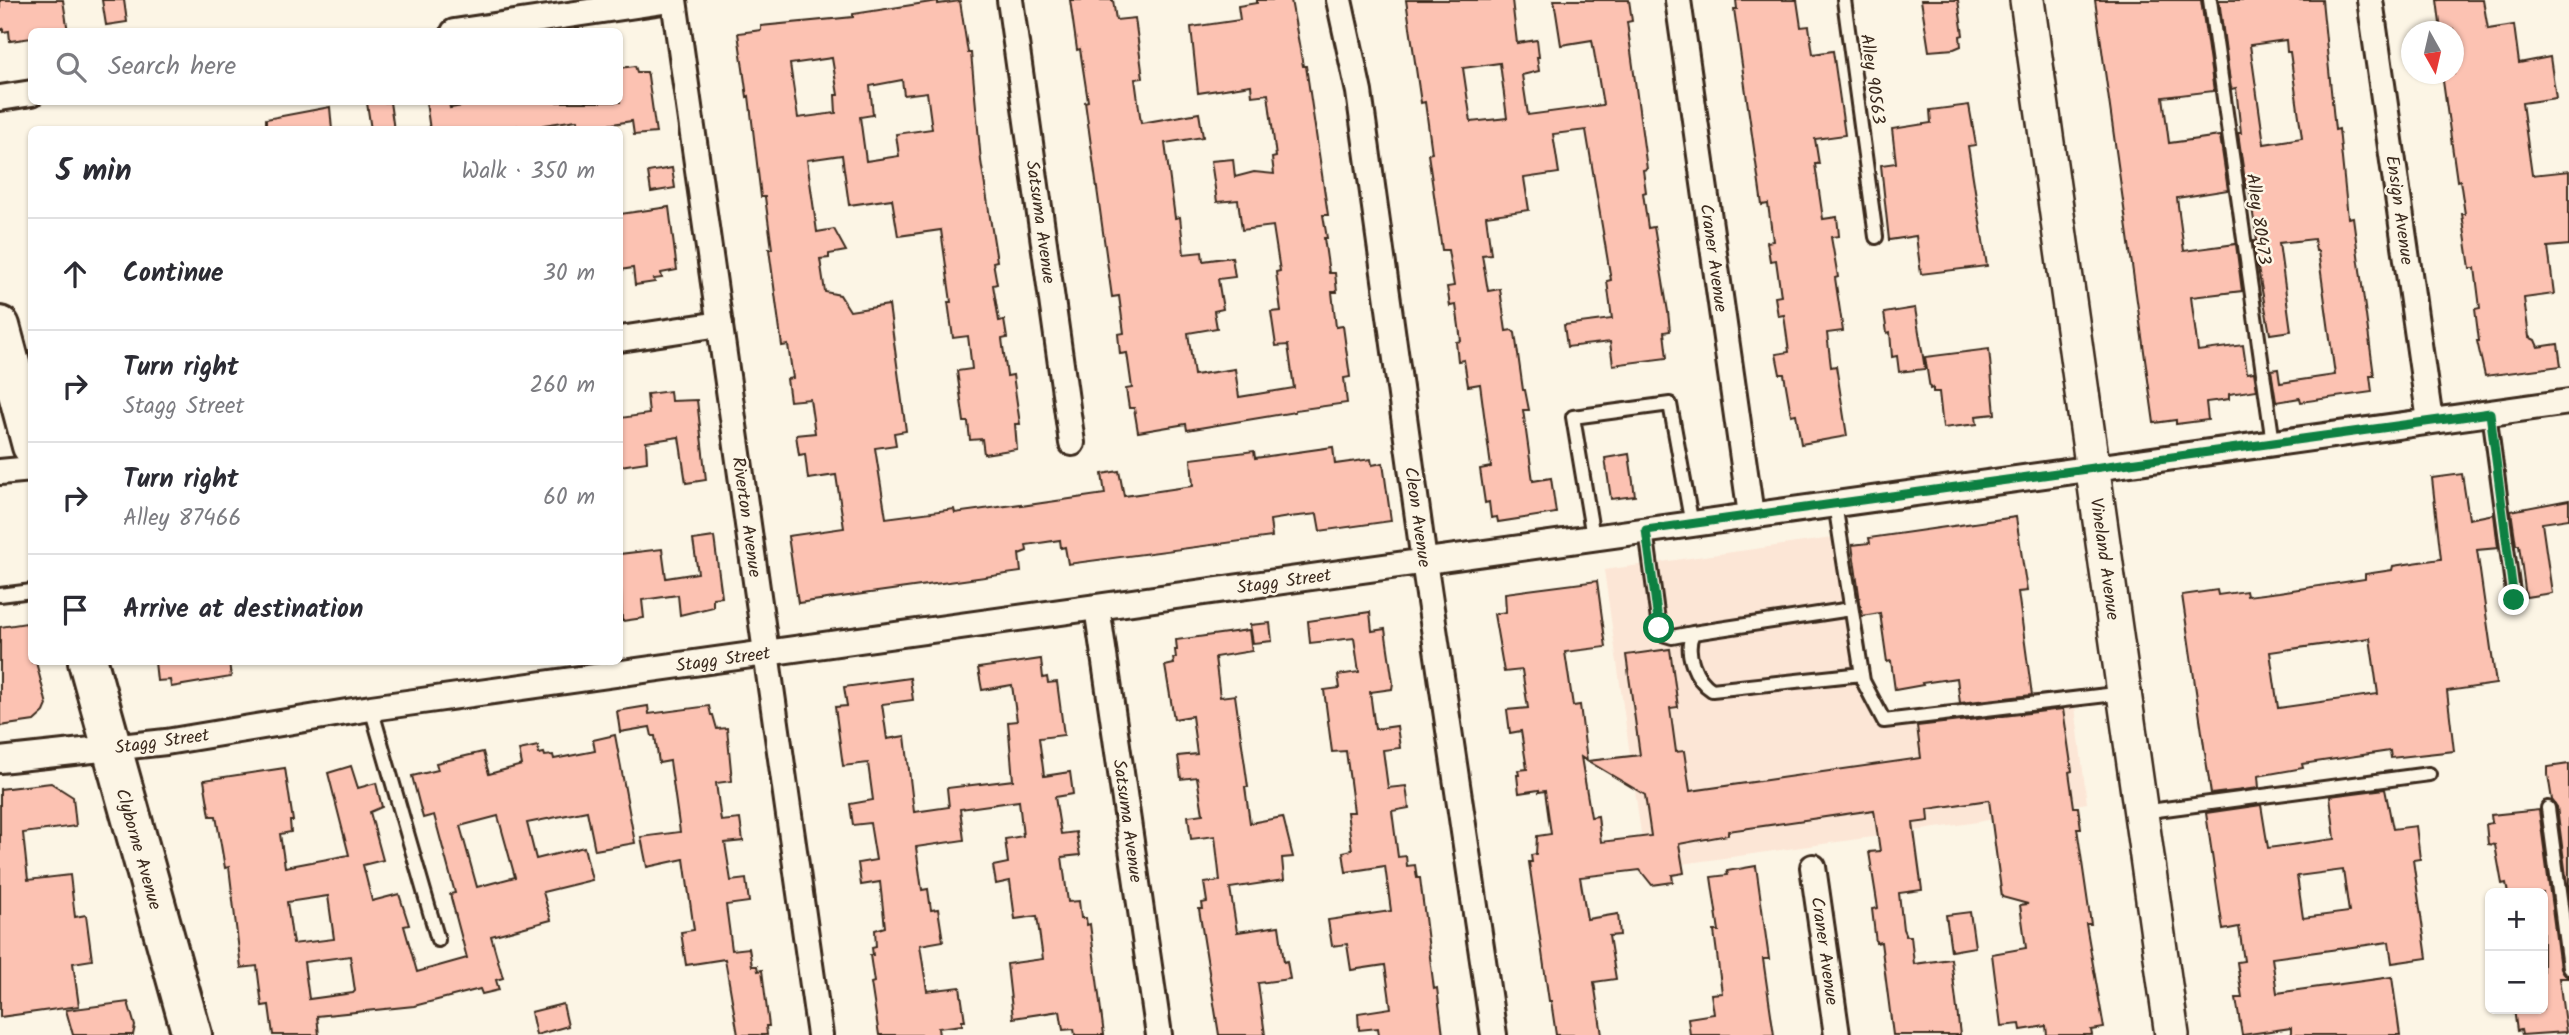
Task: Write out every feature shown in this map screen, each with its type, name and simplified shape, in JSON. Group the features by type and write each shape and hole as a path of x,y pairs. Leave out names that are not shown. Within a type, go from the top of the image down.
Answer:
{"main road":[{"name":"Vineland Avenue","path":"2027,0 2172,1035"},
{"path":"0,326 28,428"},
{"name":"Clyborne Avenue","path":"89,665 192,1035"}],"street":[{"path":"481,28 672,0"},
{"name":"Riverton Avenue","path":"672,0 820,1035"},
{"name":"Satsuma Avenue","path":"1010,0 1072,443"},
{"name":"Cleon Avenue","path":"1339,0 1359,92 1424,561 1494,1035"},
{"name":"Craner Avenue","path":"1678,0 1751,515"},
{"name":"Ensign Avenue","path":"2370,0 2430,421"},
{"path":"0,98 28,94"},
{"path":"623,340 720,324"},
{"name":"Stagg Street","path":"0,760 166,742 371,708 2569,402"},
{"path":"0,472 28,469"},
{"name":"Satsuma Avenue","path":"1097,607 1159,1035"},
{"name":"Craner Avenue","path":"1813,867 1837,1035"}],"lane":[{"name":"Alley 90563","path":"1844,0 1877,237"},
{"name":"Alley 80473","path":"2210,0 2273,443"},
{"path":"1593,537 1573,417 1670,404 1692,525"},
{"path":"2490,413 2514,600"},
{"path":"1835,504 1863,681 1884,721 2124,693"},
{"path":"1646,530 1662,635 1672,637 1852,609"},
{"path":"0,595 28,592"},
{"path":"1693,634 1689,642 1696,676 1712,690 1862,674"},
{"path":"371,708 438,940"},
{"path":"2141,812 2429,774"},
{"path":"2548,807 2569,967"}],"shaded area":[{"path":"1846,536 1871,718 2073,690 2087,803 1971,823 1646,869 1604,570"}],"building":[{"path":"0,0 63,0 67,28 28,28 28,39 10,41 9,31 0,30"},
{"path":"102,0 124,0 127,22 106,25"},
{"path":"1070,0 1113,0 1116,20 1135,18 1143,78 1135,79 1141,123 1199,113 1203,137 1165,143 1175,218 1180,217 1184,254 1202,252 1203,261 1232,257 1235,277 1218,279 1223,309 1214,311 1217,328 1188,333 1194,375 1235,369 1239,397 1294,388 1288,345 1276,346 1271,312 1281,311 1276,272 1280,271 1273,226 1242,230 1238,200 1217,202 1211,161 1233,159 1235,177 1254,172 1274,174 1272,158 1276,157 1268,94 1252,96 1251,85 1198,93 1191,27 1240,20 1238,6 1257,3 1257,0 1291,0 1303,66 1306,66 1328,215 1323,215 1327,238 1324,238 1329,273 1335,273 1337,292 1332,292 1336,327 1343,326 1350,377 1344,378 1347,403 1187,430 1186,424 1138,432 1134,408 1129,408 1126,389 1132,388 1127,353 1120,354 1118,334 1124,333 1119,296 1112,297 1085,102 1088,101"},
{"path":"1406,0 1512,0 1517,43 1537,40 1539,71 1522,75 1528,115 1603,105 1592,40 1561,45 1554,0 1629,0 1632,21 1627,22 1647,169 1643,170 1646,192 1643,193 1648,228 1654,227 1668,312 1670,331 1664,332 1667,358 1613,365 1610,342 1567,347 1564,325 1612,319 1607,281 1611,280 1586,130 1553,134 1559,173 1524,178 1529,210 1486,216 1491,254 1482,255 1488,291 1500,289 1506,331 1512,330 1515,333 1523,390 1529,410 1523,410 1533,481 1551,478 1556,513 1498,522 1497,517 1491,518 1489,502 1485,503 1480,469 1491,467 1480,384 1468,386 1464,360 1458,361 1456,342 1461,341 1456,305 1450,306 1447,287 1454,286 1448,250 1442,250 1428,154 1432,153 1425,102 1421,103","holes":["1500,63 1507,118 1471,122 1463,68"]},
{"path":"1736,0 1797,0 1801,27 1809,26 1813,54 1833,51 1845,135 1815,139 1819,164 1815,164 1823,219 1837,217 1839,236 1831,237 1843,331 1827,333 1831,367 1836,366 1847,436 1801,444 1796,414 1791,415 1784,374 1780,374 1776,354 1789,352 1784,315 1778,316 1775,297 1781,296 1776,260 1770,261 1767,242 1773,241 1768,204 1762,205 1734,9 1737,9"},
{"path":"1921,0 1958,0 1963,35 1960,36 1961,46 1929,51"},
{"path":"2095,0 2201,0 2214,91 2163,97 2169,143 2220,136 2228,190 2177,198 2184,251 2236,244 2242,291 2191,297 2198,351 2243,345 2247,373 2254,372 2257,390 2229,394 2229,399 2206,402 2208,420 2176,424 2176,420 2154,423"},
{"path":"2219,0 2322,0 2335,130 2339,129 2348,218 2353,217 2374,376 2370,376 2372,392 2301,402 2300,398 2276,402 2271,370 2278,369 2280,383 2335,375 2318,251 2314,239 2279,243 2291,331 2270,334 2253,241 2257,241 2249,187 2246,188 2238,133 2241,133 2236,88 2231,89","holes":["2286,40 2287,52 2290,52 2302,138 2264,144 2250,45"]},
{"path":"2437,0 2483,0 2488,29 2514,25 2519,63 2550,57 2556,98 2522,103 2532,175 2569,171 2569,245 2548,247 2554,294 2524,298 2529,337 2535,340 2538,347 2558,344 2561,366 2485,376 2477,341 2475,309 2480,308 2475,268 2470,268 2462,214 2465,214 2460,180 2457,181 2443,84 2464,84 2464,21 2440,21"},
{"path":"938,1 938,4 960,1 968,53 971,53 981,161 997,261 993,262 997,284 993,285 999,321 1004,320 1007,338 1002,339 1007,376 1013,375 1020,424 1015,424 1017,449 984,454 982,439 970,440 968,422 964,422 957,371 972,369 968,336 953,338 941,230 898,236 892,199 849,205 842,155 807,160 817,232 834,229 846,251 829,254 829,258 820,259 825,292 840,295 850,311 889,305 906,431 894,433 896,445 875,448 886,518 954,509 955,513 1021,506 1105,494 1102,474 1119,471 1124,496 1193,486 1191,459 1254,451 1255,458 1333,447 1335,464 1371,459 1372,465 1383,463 1391,521 1320,531 1317,514 1289,517 1270,520 1272,537 1068,564 1065,547 1061,548 1060,540 1026,545 1027,551 1019,554 1021,572 798,603 788,536 844,528 836,475 808,479 805,454 799,455 796,435 815,433 810,399 790,401 787,379 793,378 788,345 782,346 765,197 761,197 749,96 747,97 738,33 761,30 761,26 853,17 853,14","holes":["832,58 838,95 835,95 836,113 798,118 790,64","902,80 904,95 927,92 932,129 896,134 899,156 866,161 860,117 873,115 870,86"]},
{"path":"635,66 637,72 647,72 656,133 634,135 632,121 600,126 593,126 592,123 578,125 577,120 543,126 429,126 426,105 450,105 450,108 468,105 623,105 623,68"},
{"path":"367,105 390,105 393,126 370,126"},
{"path":"1969,105 1976,145 1968,146 1987,266 1921,274 1916,236 1889,240 1881,165 1896,163 1892,129 1931,123 1930,110"},
{"path":"330,107 332,126 266,126 266,119"},
{"path":"672,168 675,188 651,192 648,172"},
{"path":"669,207 677,270 661,273 662,278 654,279 655,282 635,285 633,268 623,270 623,214"},
{"path":"1915,308 1925,369 1899,372 1897,356 1892,357 1890,332 1887,333 1884,313"},
{"path":"1989,349 1995,414 1976,416 1977,424 1943,428 1939,392 1930,389 1925,357"},
{"path":"670,391 671,401 697,400 706,480 686,483 679,437 646,442 647,462 623,466 623,418 649,414 647,394"},
{"path":"1629,454 1635,496 1611,499 1605,458"},
{"path":"2462,474 2469,519 2494,514 2498,548 2477,550 2496,684 2447,691 2454,751 2391,758 2390,751 2302,764 2303,768 2258,776 2259,788 2211,794 2182,595 2217,590 2218,595 2246,591 2247,596 2279,592 2365,579 2365,574 2392,570 2393,566 2441,559 2432,478","holes":["2370,638 2378,694 2278,708 2270,652"]},
{"path":"2569,500 2569,519 2542,523 2552,593 2526,597 2511,511"},
{"path":"2016,517 2027,591 2018,592 2032,695 1960,703 1957,678 1895,690 1891,661 1887,662 1880,613 1862,616 1852,545 1870,543 1869,538"},
{"path":"714,537 722,597 713,598 713,607 680,615 678,595 642,600 644,618 623,621 623,554 662,549 666,578 698,573 693,540"},
{"path":"1597,581 1606,647 1565,652 1573,706 1580,705 1587,761 1581,757 1591,817 1598,816 1601,842 1651,836 1645,795 1588,761 1640,755 1626,655 1670,649 1678,707 1670,708 1676,752 1684,751 1690,791 1921,758 1917,726 2063,709 2074,807 2078,807 2081,828 2077,828 2091,924 2086,924 2104,1028 2091,1030 2092,1035 2047,1035 2046,1026 2021,1030 2020,1024 2001,1026 1992,954 2026,948 2020,905 2028,904 2002,897 1989,800 1928,809 1929,821 1913,823 1922,890 1899,893 1903,929 1906,936 1911,936 1914,964 1951,959 1960,1035 1893,1035 1881,942 1876,943 1872,909 1878,908 1869,852 1880,851 1874,810 1728,831 1728,835 1679,844 1684,873 1672,875 1673,882 1652,885 1640,870 1580,877 1587,919 1618,914 1620,935 1609,936 1616,979 1594,982 1602,1035 1556,1035 1529,862 1532,862 1531,855 1536,854 1537,836 1551,834 1545,791 1519,793 1518,770 1527,769 1521,731 1510,733 1507,710 1528,708 1522,670 1504,672 1494,614 1506,612 1505,593"},
{"path":"1370,612 1372,631 1385,629 1393,683 1392,689 1370,692 1375,729 1397,726 1400,748 1383,750 1388,788 1406,786 1409,808 1392,811 1398,857 1406,856 1407,866 1415,865 1417,878 1420,878 1434,989 1437,988 1443,1035 1379,1035 1378,1028 1359,1030 1358,1013 1391,1008 1385,965 1351,970 1347,944 1332,946 1328,920 1391,911 1385,866 1346,872 1343,852 1352,850 1347,812 1354,812 1346,751 1332,752 1324,690 1340,688 1338,675 1359,672 1354,638 1310,643 1308,621"},
{"path":"26,623 28,665 37,665 47,705 34,721 0,726 0,627"},
{"path":"1270,623 1272,641 1253,643 1250,625"},
{"path":"1249,630 1252,651 1215,657 1220,697 1235,695 1248,787 1245,787 1250,823 1283,817 1293,857 1282,858 1284,880 1230,888 1237,932 1279,926 1284,962 1287,961 1290,979 1258,983 1265,1035 1219,1035 1199,909 1203,909 1202,903 1207,902 1204,883 1220,881 1215,836 1191,839 1188,816 1203,814 1197,777 1181,779 1178,756 1197,754 1192,716 1174,719 1165,666 1174,664 1176,640"},
{"path":"1041,659 1043,678 1047,677 1048,683 1057,682 1064,735 1039,738 1044,776 1070,772 1073,794 1055,797 1061,834 1076,832 1080,855 1062,857 1068,902 1079,901 1081,918 1086,918 1087,925 1090,924 1104,1035 1075,1035 1074,1029 1063,1030 1060,1011 1013,1018 1007,964 1043,959 1037,916 1015,919 1010,881 996,884 993,866 1008,863 1005,839 1023,836 1019,801 960,809 964,840 916,847 922,890 928,889 931,910 938,909 943,941 920,945 927,991 960,987 965,1021 962,1021 962,1025 938,1028 939,1035 879,1035 871,983 874,982 870,955 873,955 872,948 876,947 875,930 885,927 880,882 861,885 858,863 876,860 870,823 853,825 850,804 873,800 868,763 843,766 835,707 847,706 844,687 910,678 913,700 882,704 887,739 905,736 914,812 949,807 947,788 1013,780 1008,722 1017,721 1012,685 982,690 978,668"},
{"path":"155,665 229,665 231,677 171,687 170,680 157,681"},
{"path":"648,706 649,714 709,706 717,729 727,728 732,781 716,783 721,821 740,819 743,841 725,843 731,881 746,879 749,902 726,905 732,950 749,948 752,966 757,966 758,971 762,970 769,1026 766,1026 767,1035 738,1035 725,959 686,965 681,932 694,930 684,859 647,867 641,837 680,832 670,761 659,763 655,736 652,736 650,727 620,732 617,711"},
{"path":"615,735 635,843 595,850 587,811 527,823 536,859 584,847 592,880 543,892 551,920 491,936 503,978 496,980 499,990 482,994 480,989 414,1006 317,1016 319,1035 273,1035 269,1005 262,1006 257,966 241,968 229,867 225,868 216,816 210,816 204,780 285,768 293,821 290,821 291,832 280,834 285,867 349,855 328,773 351,766 358,788 376,783 382,807 370,812 383,860 363,865 372,901 399,894 409,925 404,926 417,972 467,958 450,894 455,893 434,815 423,818 412,776 438,770 436,763 483,752 489,774 522,765 519,750 538,746 539,754 553,755 554,759 595,751 593,740","holes":["498,816 515,877 477,887 460,826","328,896 334,939 293,944 287,902","350,956 355,991 309,999 304,962"]},
{"path":"2569,764 2569,900 2557,807 2552,800 2548,767"},
{"path":"51,783 73,797 76,826 23,833 28,880 70,875 75,917 86,915 92,960 73,963 79,1006 0,1017 0,789"},
{"path":"2385,789 2393,829 2416,826 2420,859 2413,860 2427,958 2392,963 2389,942 2272,958 2277,993 2392,977 2400,1035 2291,1035 2291,1028 2242,1035 2236,998 2242,998 2237,962 2244,961 2239,927 2223,930 2206,813 2261,805 2268,848 2335,839 2330,796","holes":["2343,870 2349,912 2303,918 2297,876"]},
{"path":"2539,810 2560,968 2569,976 2559,978 2566,1032 2522,1035 2521,1030 2517,1031 2515,1014 2548,1014 2548,888 2507,888 2506,883 2502,884 2495,845 2488,844 2486,824 2492,823 2491,815"},
{"path":"1756,866 1769,959 1763,959 1774,1035 1690,1035 1688,1018 1714,1014 1711,994 1722,993 1714,931 1719,931 1711,877"},
{"path":"1970,912 1975,947 1951,951 1946,915"},
{"path":"128,1002 135,1026 133,1035 73,1035 66,1010"},
{"path":"563,1004 568,1026 536,1035 531,1012"}],"route":[{"path":"1659,628 1646,530 2490,413 2514,600"}]}
